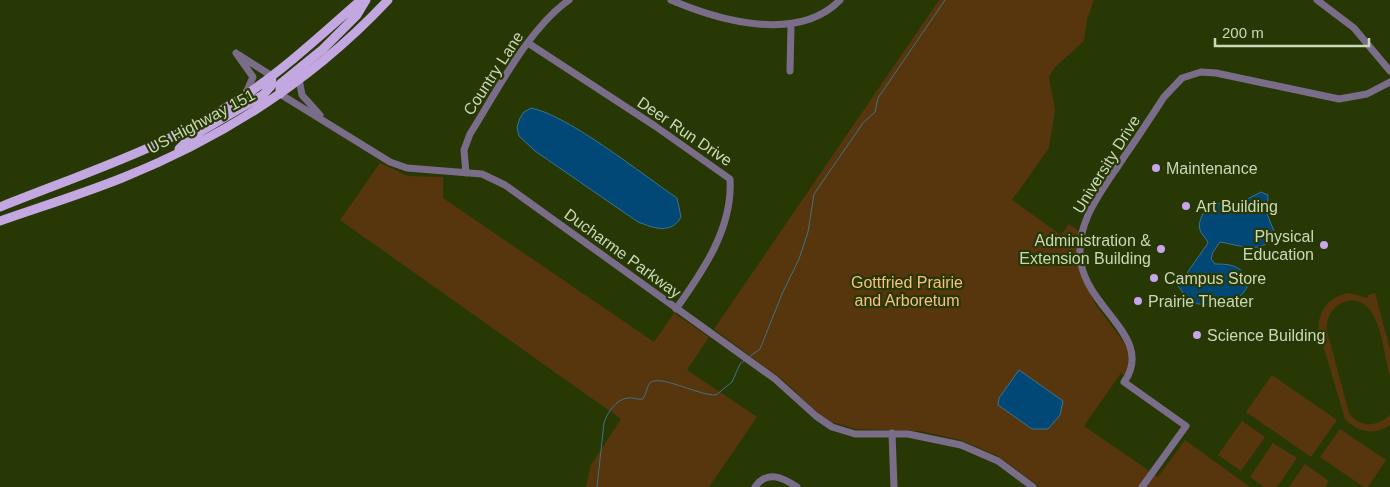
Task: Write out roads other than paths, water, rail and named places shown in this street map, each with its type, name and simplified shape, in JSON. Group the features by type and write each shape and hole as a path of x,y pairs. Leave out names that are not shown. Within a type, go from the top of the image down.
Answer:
{"main road":[{"name":"US Highway 151","path":"0,207 153,146 243,97 272,76 361,0"},
{"path":"280,94 280,84 323,49 357,15 366,0"},
{"name":"US Highway 151","path":"0,221 121,178 171,156 239,120 299,80 348,39 388,0"},
{"path":"171,156 191,138 263,95 271,86 272,76"}],"street":[{"name":"Country Lane","path":"466,173 464,150 470,134 528,43 555,10 569,0"},
{"path":"671,0 735,20 776,25 791,25 816,18 840,0"},
{"path":"1317,0 1354,28 1390,71"},
{"path":"790,71 791,25"},
{"name":"Deer Run Drive","path":"528,43 679,142 730,179 730,197 723,226 703,269 676,309"},
{"path":"243,97 250,88 253,77 236,53 264,68 272,76"},
{"name":"University Drive","path":"1142,487 1186,426 1124,382 1133,365 1131,345 1092,293 1081,262 1082,230 1094,203 1164,97 1175,84 1191,74 1216,73 1325,97 1344,99 1368,94 1390,82"},
{"name":"Ducharme Parkway","path":"299,80 302,95 324,120"},
{"name":"Ducharme Parkway","path":"280,94 390,162 407,168 482,174 505,185 752,362 788,389 816,416 832,426 855,434 921,436 961,445 998,461 1033,487"},
{"path":"892,434 894,487"},
{"path":"755,487 764,478 777,476 797,487"}],"water":[{"path":"531,108 547,113 584,133 677,198 681,217 677,223 667,228 656,228 638,222 535,151 519,136 517,127 524,112"},
{"path":"1261,192 1268,195 1267,214 1274,231 1271,239 1259,247 1244,247 1220,242 1213,252 1211,259 1215,264 1231,265 1240,269 1248,284 1244,292 1231,302 1223,304 1205,305 1189,301 1178,286 1208,243 1199,226 1203,214 1208,207 1215,203 1234,206"},
{"path":"1019,370 1063,401 1060,415 1048,429 1032,429 998,405 999,398"}],"waterway":[{"path":"749,357 760,349 782,294 799,259 808,232 814,194 863,123 875,112 878,98 945,0"},
{"path":"597,487 604,423 607,415 616,404 628,398 643,399 649,384 653,381 669,382 699,392 716,395 732,382 740,364 744,361"}],"place":[{"name":"Maintenance","path":"1156,168"},
{"name":"Art Building","path":"1186,206"},
{"name":"Physical Education","path":"1324,245"},
{"name":"Administration & Extension Building","path":"1161,249"},
{"name":"Campus Store","path":"1154,278"},
{"name":"Prairie Theater","path":"1138,301"},
{"name":"Science Building","path":"1197,335"}],"park label":[{"name":"Gottfried Prairie and Arboretum","path":"907,291"}]}
